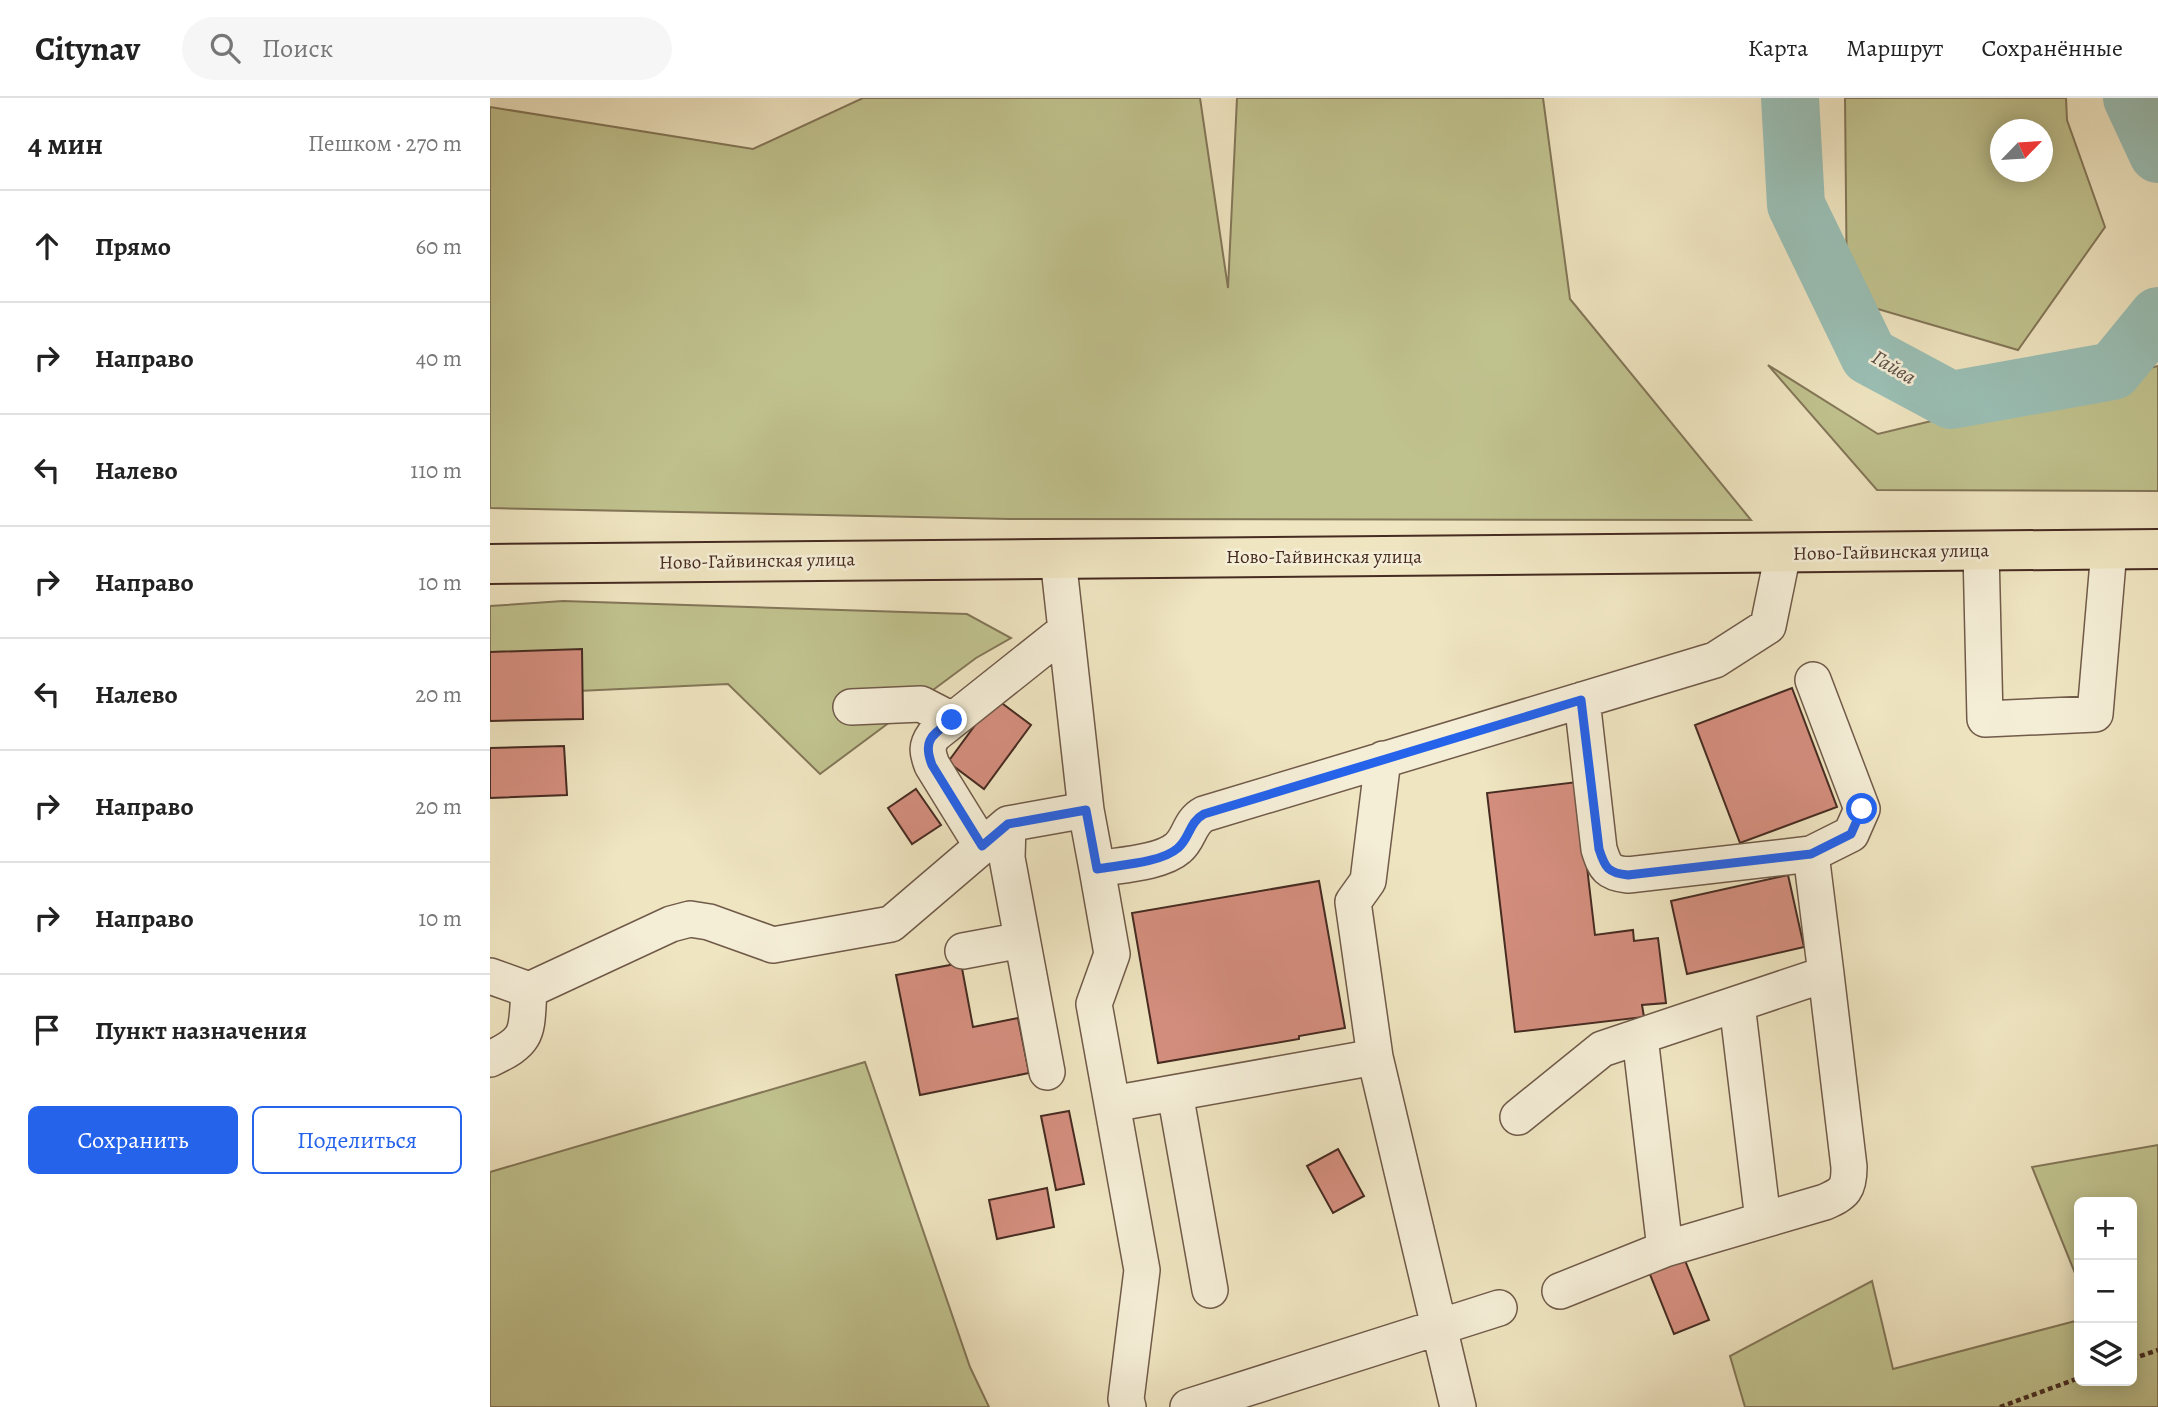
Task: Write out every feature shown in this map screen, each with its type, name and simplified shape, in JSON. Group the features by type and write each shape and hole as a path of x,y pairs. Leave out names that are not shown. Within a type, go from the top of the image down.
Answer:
{"main road":[{"name":"Ново-Гайвинская улица","path":"490,564 2109,550 2156,552"}],"lane":[{"path":"1981,551 1985,719 2095,714 2109,550"},
{"path":"1097,869 1160,858 1171,853 1180,847 1195,818 1204,814 1715,660 1768,626 1783,553"},
{"path":"1058,558 1086,810 1112,954 1094,1004 1142,1270 1126,1399 1128,1407"},
{"path":"1047,1072 1007,858 995,835 932,765 927,752 928,743 934,735 1066,630"},
{"path":"1581,700 1599,849 1604,865 1615,874 1628,875 1811,854 1851,834 1862,809 1813,680"},
{"path":"851,707 921,704 952,720"},
{"path":"1384,760 1368,881 1353,902 1375,1057 1458,1407"},
{"path":"490,976 529,990 671,924 690,919 709,922 773,945 891,924 995,835 1086,810"},
{"path":"1560,1291 1665,1248 1825,1202 1841,1195 1849,1183 1811,854"},
{"path":"963,951 1022,940"},
{"path":"1518,1117 1602,1049 1826,974"},
{"path":"490,1059 518,1044 524,1037 529,990"},
{"path":"1737,1004 1763,1220"},
{"path":"1640,1037 1665,1248"},
{"path":"1112,1104 1375,1057"},
{"path":"1175,1093 1210,1290"},
{"path":"1188,1407 1499,1308"}],"path":[{"path":"2137,1357 2158,1350"},
{"path":"2000,1407 2074,1380"}],"green space":[{"path":"863,98 1200,98 1228,288 1237,98 1543,98 1570,299 1751,520 1010,519 490,508 490,107 753,149"},
{"path":"1845,98 2066,98 2067,120 2105,227 2018,350 1847,300"},
{"path":"1768,365 1878,434 2158,366 2158,491 1877,490"},
{"path":"563,601 967,614 1011,638 976,658 820,774 728,684 490,695 490,606"},
{"path":"865,1062 970,1367 989,1407 490,1407 490,1172"},
{"path":"2158,1145 2158,1407 1745,1407 1730,1356 1872,1281 1893,1369 2074,1321 2074,1386 2137,1386 2137,1197 2074,1197 2074,1271 2032,1167"}],"building":[{"path":"582,649 583,719 490,721 490,652"},
{"path":"1792,688 1837,807 1740,843 1695,725"},
{"path":"995,698 1031,725 984,789 948,762"},
{"path":"564,746 567,795 490,798 490,748"},
{"path":"1577,782 1595,935 1633,930 1634,941 1658,938 1666,1003 1642,1005 1644,1017 1515,1032 1487,793"},
{"path":"916,789 941,825 912,844 888,808"},
{"path":"1788,875 1804,947 1687,974 1671,901"},
{"path":"1319,881 1345,1028 1299,1036 1299,1039 1158,1063 1132,913"},
{"path":"961,963 973,1027 1018,1018 1029,1073 920,1095 896,975"},
{"path":"1069,1111 1084,1184 1056,1190 1041,1116"},
{"path":"1338,1149 1364,1196 1333,1213 1307,1166"},
{"path":"1047,1188 1054,1227 997,1239 989,1200"},
{"path":"1682,1253 1709,1320 1674,1334 1647,1267"}],"waterway":[{"name":"Гайва","path":"1790,98 1796,205 1869,356 1951,400 2113,371 2158,316"},
{"name":"Гайва","path":"2132,98 2158,154"}],"route":[{"path":"952,720 934,735 928,743 927,752 932,765 982,846 1008,824 1086,810 1097,869 1160,858 1171,853 1180,847 1195,818 1204,814 1581,700 1599,849 1604,865 1615,874 1628,875 1811,854 1851,834 1862,809"}]}
